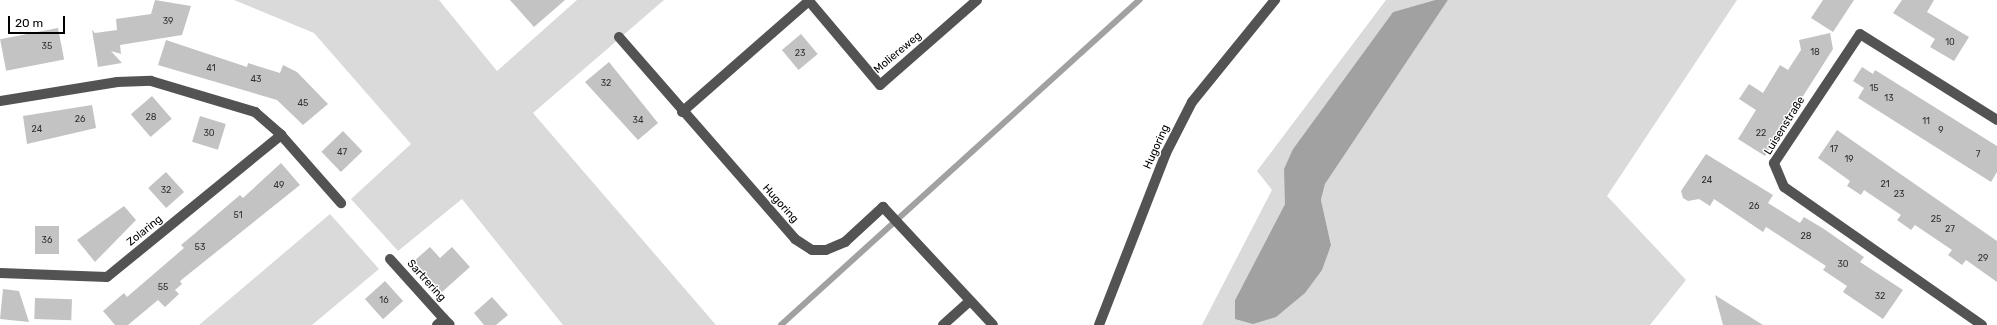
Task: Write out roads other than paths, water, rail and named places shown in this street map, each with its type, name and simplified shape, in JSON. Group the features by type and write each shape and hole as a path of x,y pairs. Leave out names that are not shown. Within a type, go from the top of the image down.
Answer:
{"street":[{"name":"Moliereweg","path":"809,1 880,85 977,0"},
{"name":"Hugoring","path":"1099,325 1166,153 1192,102 1275,0"},
{"path":"619,37 682,112 809,1"},
{"name":"Luisenstraße","path":"1982,325 1784,187 1774,163 1860,34 1997,120"},
{"path":"0,101 118,82 151,81 255,112 281,135 341,203"},
{"name":"Hugoring","path":"682,112 795,239 812,250 826,250 845,242 883,207 994,325"},
{"name":"Zolaring","path":"0,273 107,277 281,135"},
{"name":"Sartrering","path":"390,259 444,323"},
{"path":"943,325 970,301"}],"waterway":[{"path":"781,325 1140,0"}]}
